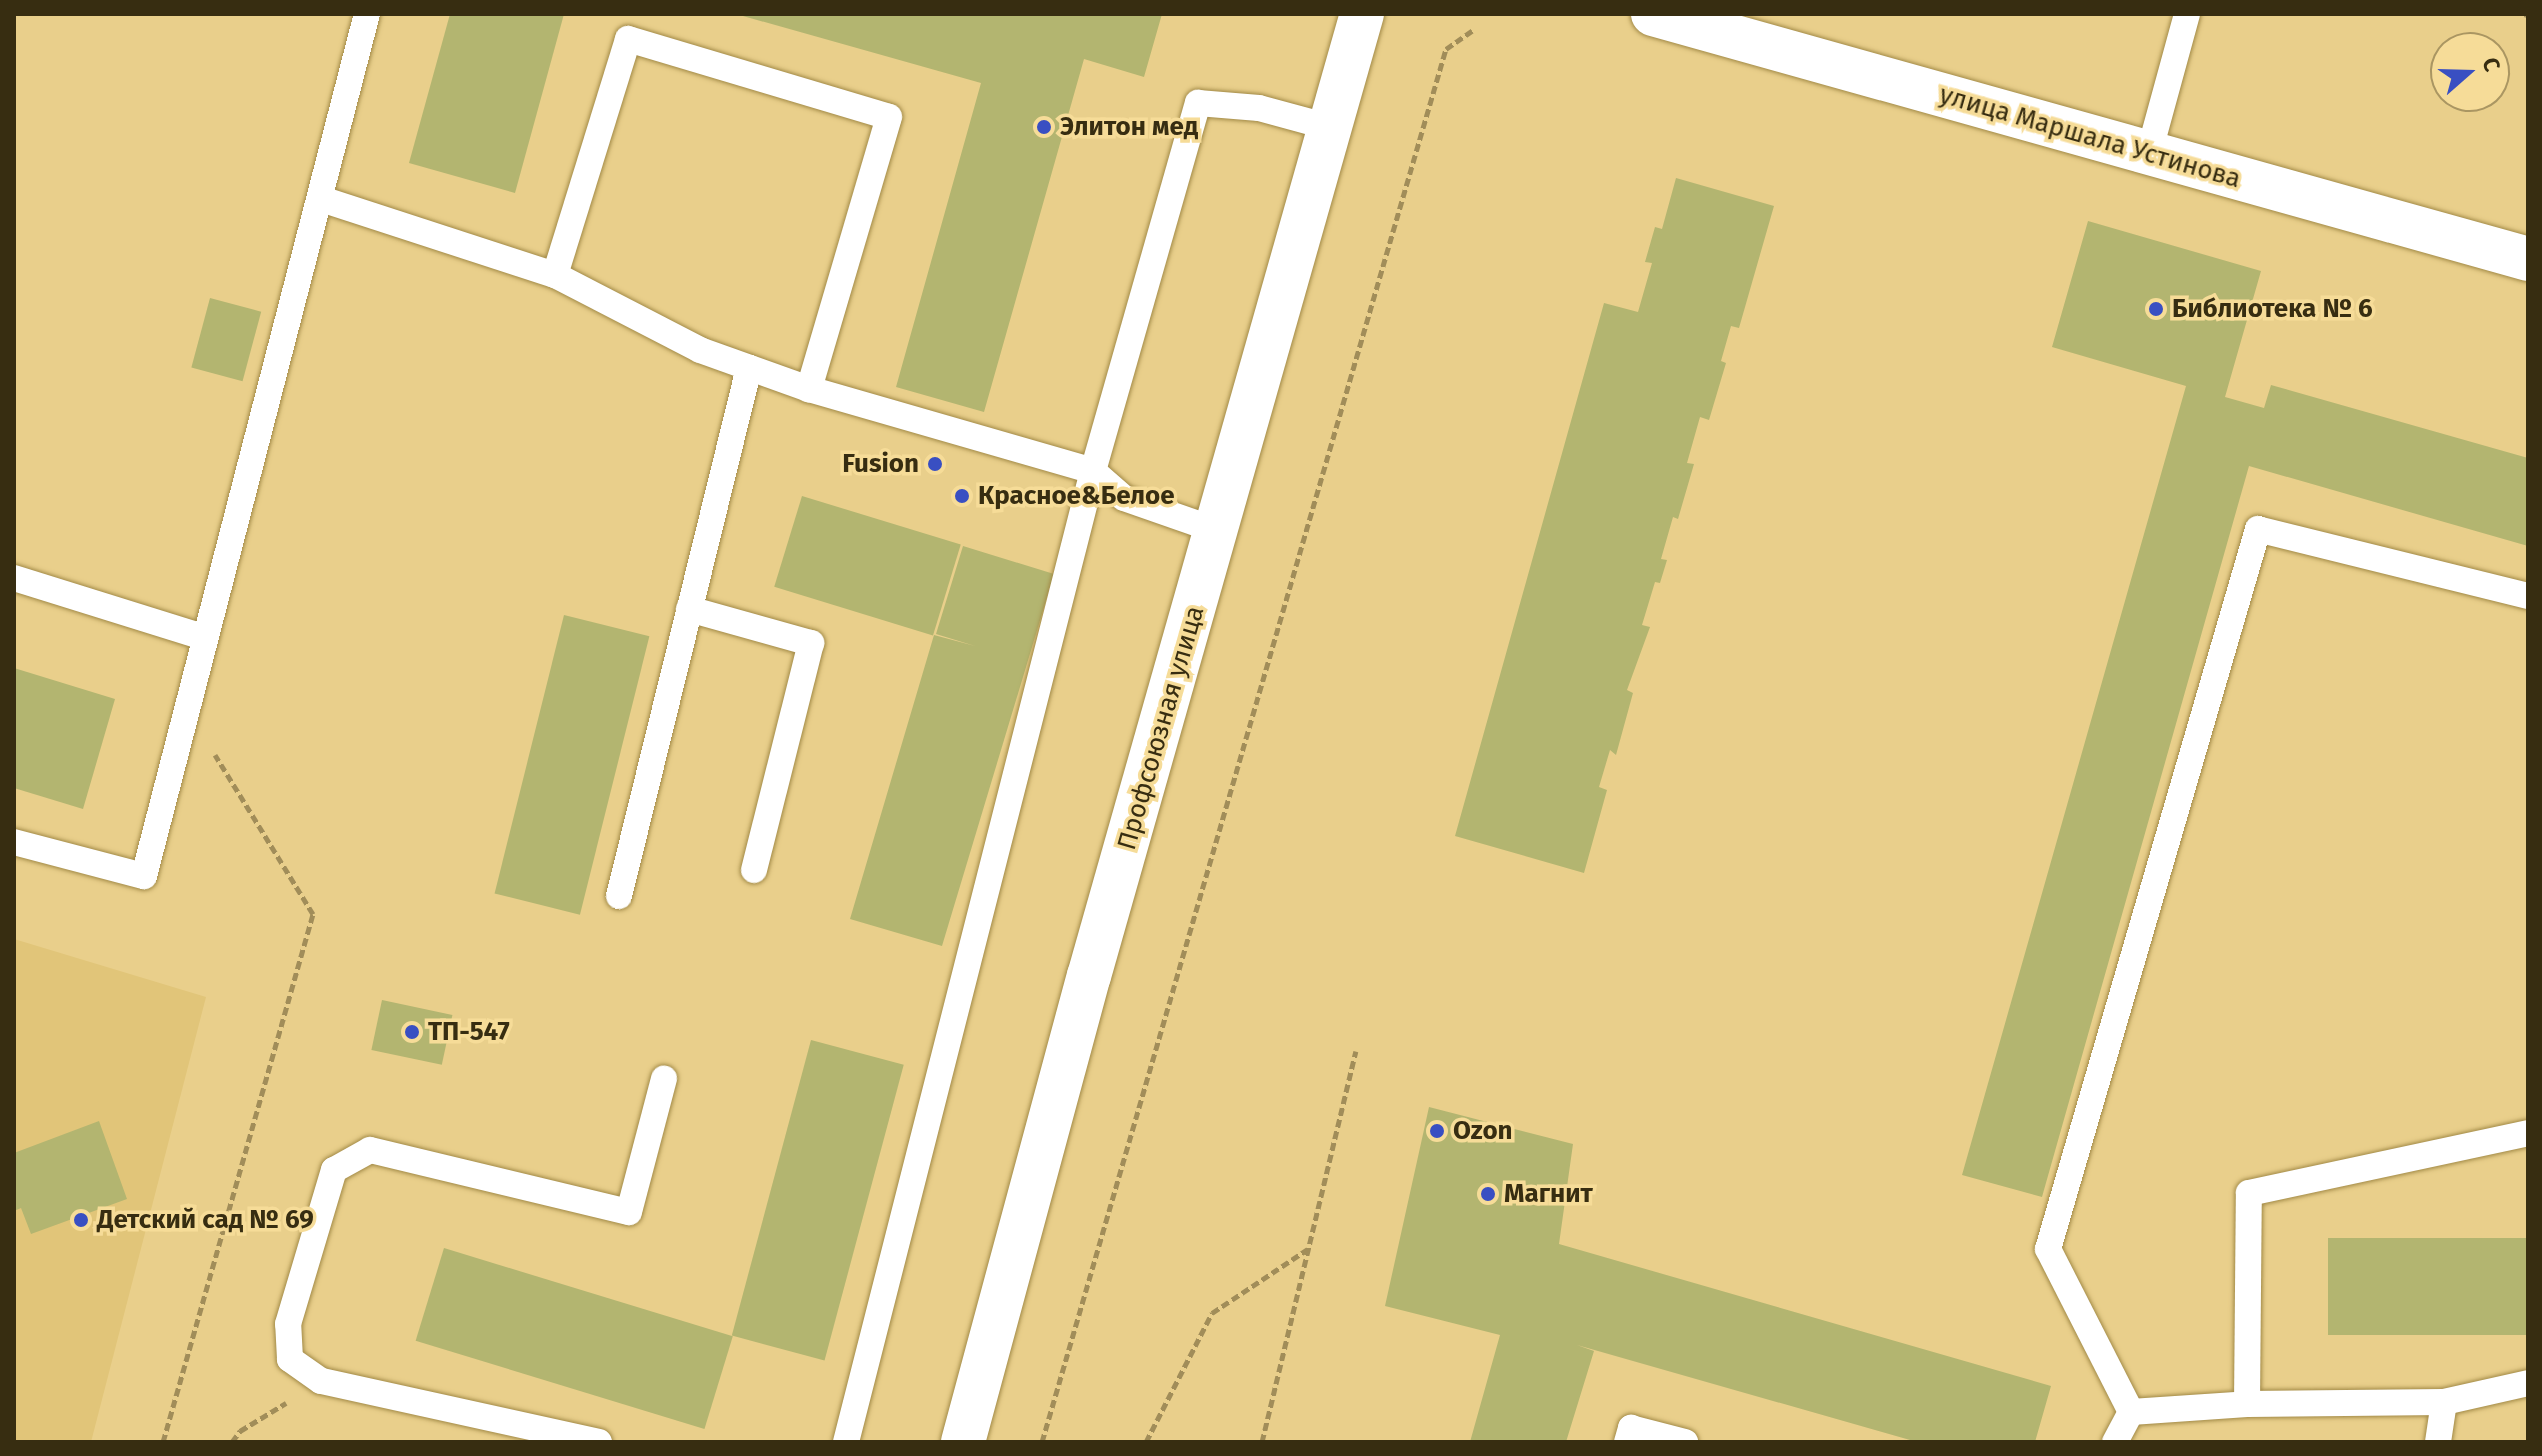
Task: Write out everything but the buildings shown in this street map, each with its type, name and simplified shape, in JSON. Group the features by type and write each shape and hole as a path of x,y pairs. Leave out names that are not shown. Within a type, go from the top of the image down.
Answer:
{"main road":[{"name":"Профсоюзная улица","path":"963,1442 1085,991 1218,531 1362,14"},
{"name":"улица Маршала Устинова","path":"1653,14 2528,259"}],"lane":[{"path":"14,842 144,876 367,14"},
{"path":"2149,153 2187,14"},
{"path":"555,275 628,39 889,117 809,389"},
{"path":"846,1442 1093,471 1198,103 1259,108 1329,127"},
{"path":"321,199 555,275 700,350 749,368 809,389 1093,471 1124,498 1218,531"},
{"path":"619,896 749,368"},
{"path":"2131,1412 2048,1249 2258,529 2528,596"},
{"path":"14,578 204,637"},
{"path":"689,609 811,643 754,870"},
{"path":"599,1442 321,1381 290,1359 288,1324 334,1170 370,1150 629,1212 664,1079"},
{"path":"2247,1404 2249,1193 2528,1133"},
{"path":"2131,1412 2247,1404 2444,1402 2528,1383"},
{"path":"2438,1442 2444,1402"},
{"path":"2115,1442 2131,1412"},
{"path":"1627,1442 1631,1428 1685,1442"}],"path":[{"path":"1042,1442 1446,49 1472,31"},
{"path":"163,1442 313,914 186,707"},
{"path":"1262,1442 1356,1051"},
{"path":"1146,1442 1212,1313 1309,1248"},
{"path":"232,1442 240,1431 321,1381"}],"shaded area":[{"name":"Детский сад № 69","path":"14,939 206,997 91,1442 14,1442"}],"place":[{"name":"Элитон мед","path":"1044,127"},
{"name":"Библиотека № 6","path":"2156,309"},
{"name":"Fusion","path":"935,464"},
{"name":"Красное&Белое","path":"962,496"},
{"name":"ТП-547","path":"412,1032"},
{"name":"Ozon","path":"1437,1131"},
{"name":"Магнит","path":"1488,1194"},
{"name":"Детский сад № 69","path":"81,1220"}]}
